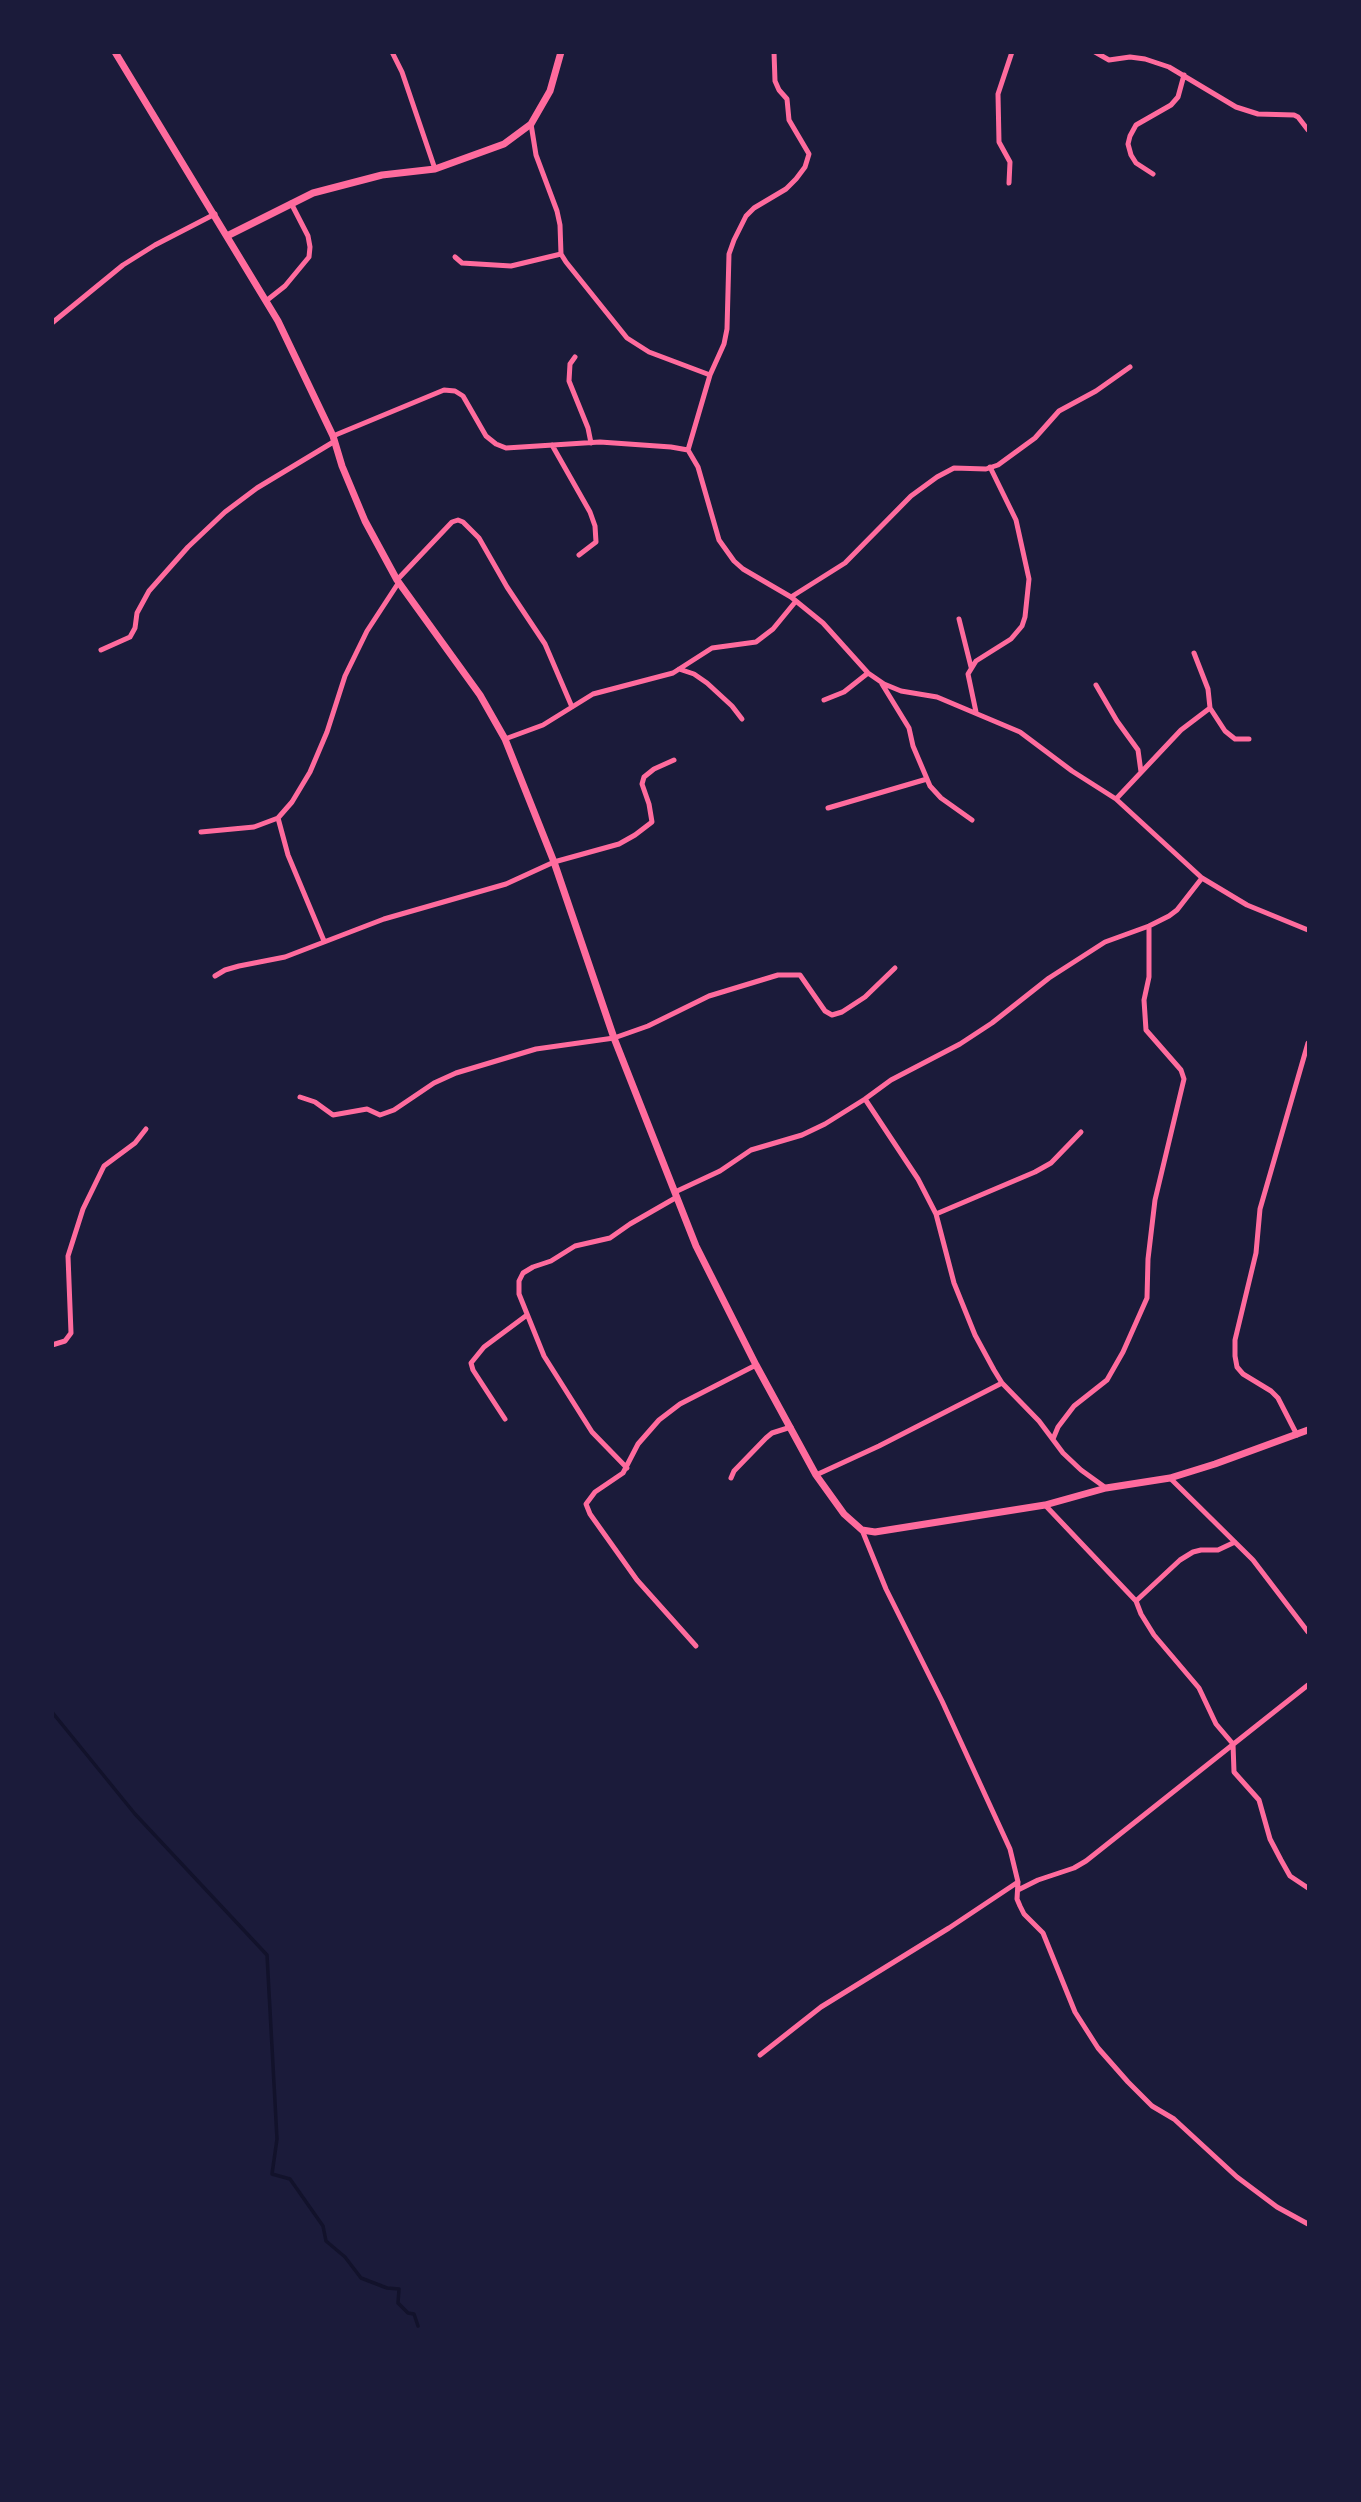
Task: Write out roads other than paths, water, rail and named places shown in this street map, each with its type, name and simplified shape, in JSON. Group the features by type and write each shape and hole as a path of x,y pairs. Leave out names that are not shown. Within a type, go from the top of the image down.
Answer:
{"street":[{"path":"115,52 267,301 305,374 334,439 365,521 398,581 480,695 505,739 554,862 614,1038 696,1247 816,1475 844,1514 862,1530 886,1589 942,1701 1010,1849 1018,1882 1017,1899 1020,1906 1024,1914 1043,1933 1075,2012 1097,2048 1152,2106 1174,2119 1237,2177 1277,2207 1308,2224"},
{"path":"391,52 402,72 435,169"},
{"path":"228,236 313,193 363,178 435,169 504,144 531,124 550,91 561,52"},
{"path":"774,52 775,81 787,99 789,120 809,154 805,167 796,179 786,189 754,208 740,225 729,254 727,329 724,344 710,375 688,450 698,467 719,540 725,550 743,569 793,599 823,623 868,673 880,681 901,691 937,697 1020,732 1072,771 1116,799 1202,878 1247,905 1308,930"},
{"path":"1009,183 1009,158 999,146 998,94 1012,52"},
{"path":"1095,52 1109,60 1130,57 1145,59 1184,75 1236,107 1258,114 1294,115 1308,130"},
{"path":"1153,174 1136,163 1130,155 1130,136 1136,125 1171,105 1178,97 1184,75"},
{"path":"531,124 536,155 557,211 561,254 627,338 649,352 710,375"},
{"path":"267,301 285,286 309,257 308,236 291,202"},
{"path":"52,323 123,265 215,214"},
{"path":"455,257 462,262 511,267 561,254"},
{"path":"575,357 570,364 569,381 588,428 591,443"},
{"path":"505,739 543,725 605,689 651,679 679,669 712,648 756,642 772,629 793,599 845,563 911,496 954,468 998,465 1035,438 1059,411 1130,368"},
{"path":"101,650 130,636 135,628 137,613 149,591 188,547 225,512 334,439 444,390 455,391 463,397 485,436 496,444 520,449 591,443 688,450"},
{"path":"552,445 590,512 595,526 596,542 579,555"},
{"path":"976,712 968,680 971,667 1017,634 1026,617 1029,579 1012,510 990,467"},
{"path":"201,832 254,827 278,818 292,802 310,772 351,664 378,612 398,581 452,522 463,522 479,538 506,587 545,644 572,707"},
{"path":"959,619 971,667"},
{"path":"1194,653 1208,688 1210,708 1225,732 1235,739 1249,739"},
{"path":"679,669 694,674 707,683 732,706 741,719"},
{"path":"824,700 844,692 868,673"},
{"path":"880,681 909,728 913,746 927,779 941,798 972,820"},
{"path":"1096,685 1138,750 1141,772"},
{"path":"1116,799 1181,730 1210,708"},
{"path":"215,976 239,966 285,957 395,915 506,884 554,862 619,844 648,826 652,818 643,781 654,769 674,760"},
{"path":"828,808 927,779"},
{"path":"278,818 288,855 324,941"},
{"path":"627,1468 592,1432 544,1356 518,1289 521,1276 527,1270 551,1261 575,1246 610,1238 751,1150 813,1129 865,1099 891,1080 960,1044 992,1023 1049,978 1105,942 1149,926 1177,910 1202,878"},
{"path":"1053,1439 1058,1427 1074,1406 1107,1381 1147,1298 1148,1259 1155,1200 1184,1079 1181,1070 1146,1030 1144,1000 1149,977 1149,926"},
{"path":"300,1097 315,1102 333,1115 367,1109 380,1115 394,1110 434,1083 456,1073 536,1049 614,1038 648,1026 709,996 778,975 800,975 825,1011 832,1015 842,1012 865,997 895,968"},
{"path":"1297,1435 1278,1398 1237,1367 1235,1340 1256,1254 1260,1209 1308,1043"},
{"path":"865,1099 918,1179 936,1214 954,1283 975,1335 1002,1383 1040,1421 1063,1452 1081,1470 1106,1488"},
{"path":"52,1345 65,1341 71,1333 68,1256 83,1209 104,1166 135,1143 146,1129"},
{"path":"936,1214 1051,1163 1081,1132"},
{"path":"505,1419 478,1379 471,1363 484,1347 527,1315"},
{"path":"696,1646 637,1580 587,1510 586,1504 589,1498 617,1479 627,1468 639,1444 659,1420 680,1404 756,1365"},
{"path":"816,1475 1002,1383"},
{"path":"731,1478 734,1471 766,1438 772,1433 791,1427"},
{"path":"862,1530 891,1531 1045,1505 1106,1488 1170,1478 1308,1430"},
{"path":"1170,1478 1253,1560 1308,1632"},
{"path":"1045,1505 1136,1601 1140,1614 1154,1635 1199,1688 1216,1724 1233,1744 1234,1772 1259,1800 1270,1839 1290,1875 1308,1888"},
{"path":"1136,1601 1180,1560 1193,1552 1218,1550 1235,1542"},
{"path":"1018,1890 1086,1861 1308,1685"},
{"path":"760,2055 821,2007 1018,1882"}],"waterway":[{"path":"52,1712 135,1814 267,1955 277,2139 272,2174 290,2179 323,2226 326,2241 345,2257 361,2278 387,2288 399,2289 398,2303 408,2313 414,2314 418,2326"}]}
